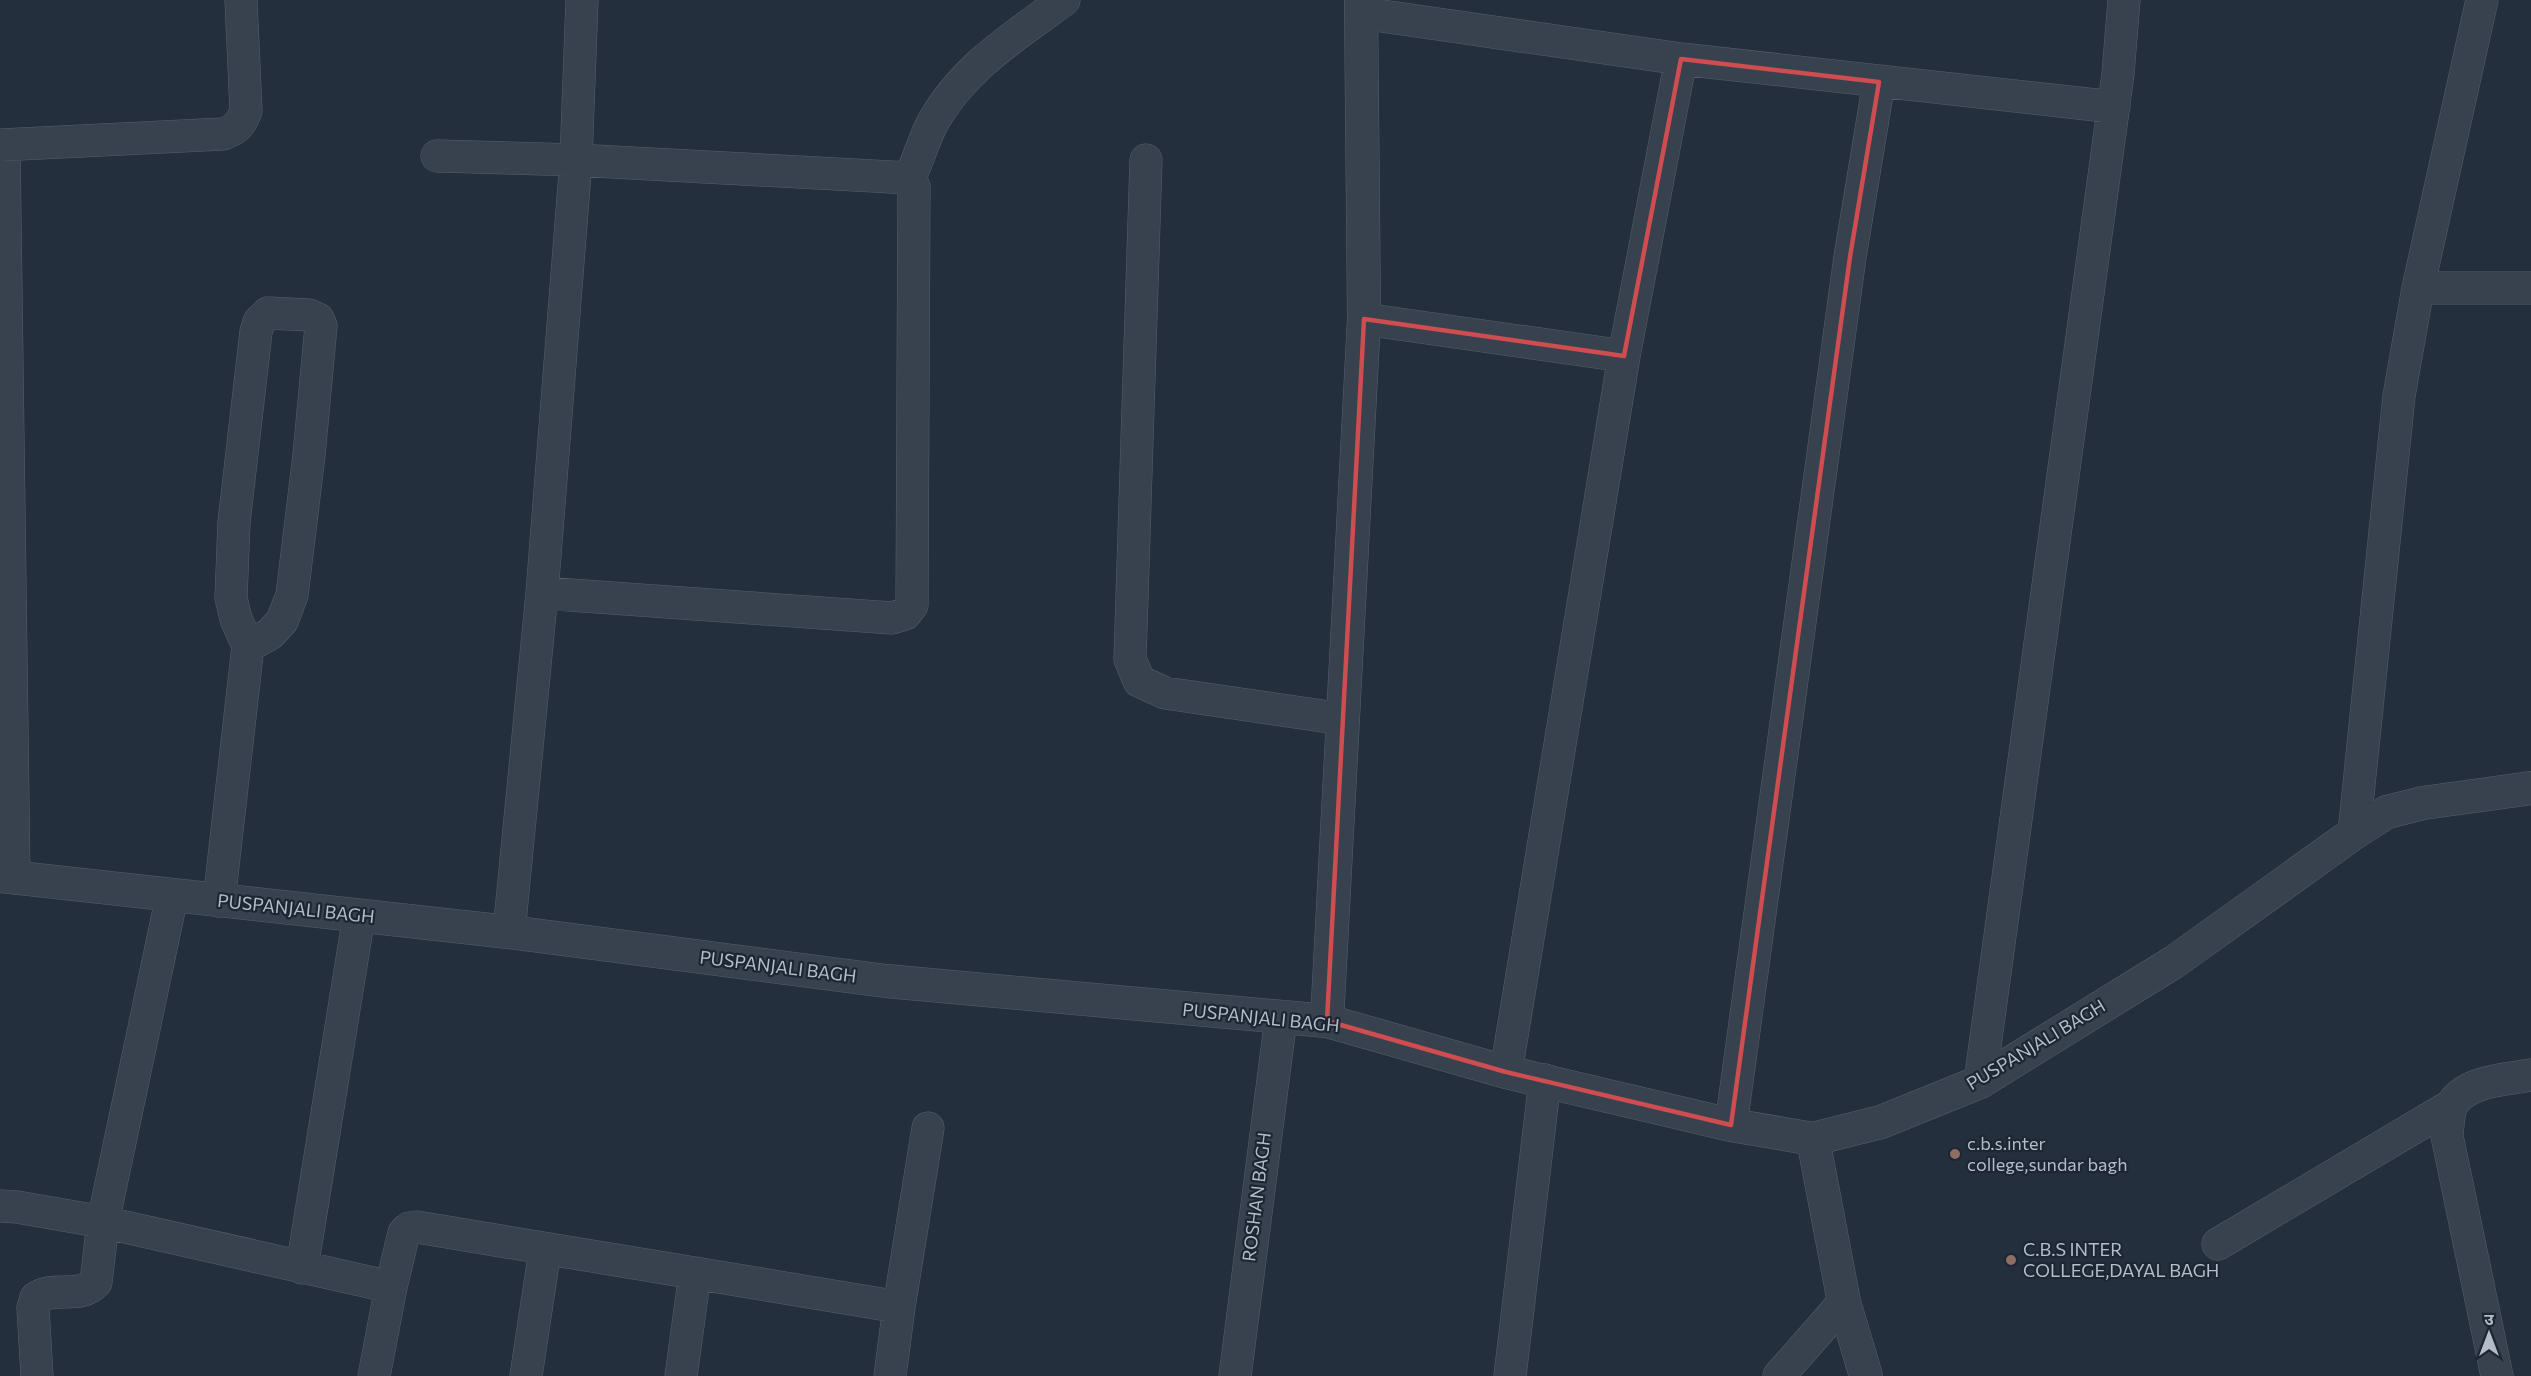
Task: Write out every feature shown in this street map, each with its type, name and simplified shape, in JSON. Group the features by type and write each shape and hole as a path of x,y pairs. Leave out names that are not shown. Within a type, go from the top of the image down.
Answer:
{"street":[{"path":"7,877 2,145 223,134 234,130 242,123 246,111 241,0"},
{"path":"509,932 542,594 576,160 582,0"},
{"path":"542,594 892,618 905,614 912,604 914,187 910,178 933,123 956,87 988,55 1064,0"},
{"path":"1980,1082 2114,107 2124,0"},
{"path":"2354,833 2399,396 2418,288 2482,0"},
{"path":"1327,1021 1364,319 1361,7 1682,59 2114,107"},
{"path":"1506,1072 1624,356 1682,59"},
{"path":"1731,1125 1850,257 1880,82"},
{"path":"438,156 576,160 910,178"},
{"path":"1146,160 1130,659 1139,681 1166,693 1342,719"},
{"path":"2418,288 2531,288"},
{"path":"219,901 248,646 236,619 231,598 234,522 256,332 259,322 268,313 309,315 318,319 321,326 309,455 292,595 282,621 270,634 248,646"},
{"path":"1364,319 1624,356"},
{"name":"PUSPANJALI BAGH","path":"7,877 509,932 886,981 1327,1021 1506,1072 1731,1125 1813,1139 1881,1122 1980,1082 2174,962 2354,833 2387,812 2423,803 2531,788"},
{"path":"37,1376 33,1303 40,1294 83,1291 91,1288 96,1282 103,1221 172,896"},
{"path":"302,1268 359,916"},
{"name":"ROSHAN BAGH","path":"1235,1376 1281,1018"},
{"path":"2218,1244 2452,1105 2465,1090 2531,1075"},
{"path":"1510,1376 1545,1080"},
{"path":"2452,1105 2447,1136 2497,1376"},
{"path":"890,1376 928,1128"},
{"path":"1813,1139 1844,1302 1866,1376"},
{"path":"0,1206 103,1221 391,1287"},
{"path":"374,1376 391,1287 404,1233 409,1228 417,1227 899,1307"},
{"path":"526,1376 545,1250"},
{"path":"681,1376 696,1274"},
{"path":"1779,1376 1844,1302"}],"highlighted area":[{"path":"1681,59 1879,82 1850,257 1731,1125 1506,1072 1327,1021 1364,319 1624,356"}],"place":[{"name":"c.b.s.inter college,sundar bagh","path":"1955,1154"},
{"name":"C.B.S INTER COLLEGE,DAYAL BAGH","path":"2011,1260"}]}
